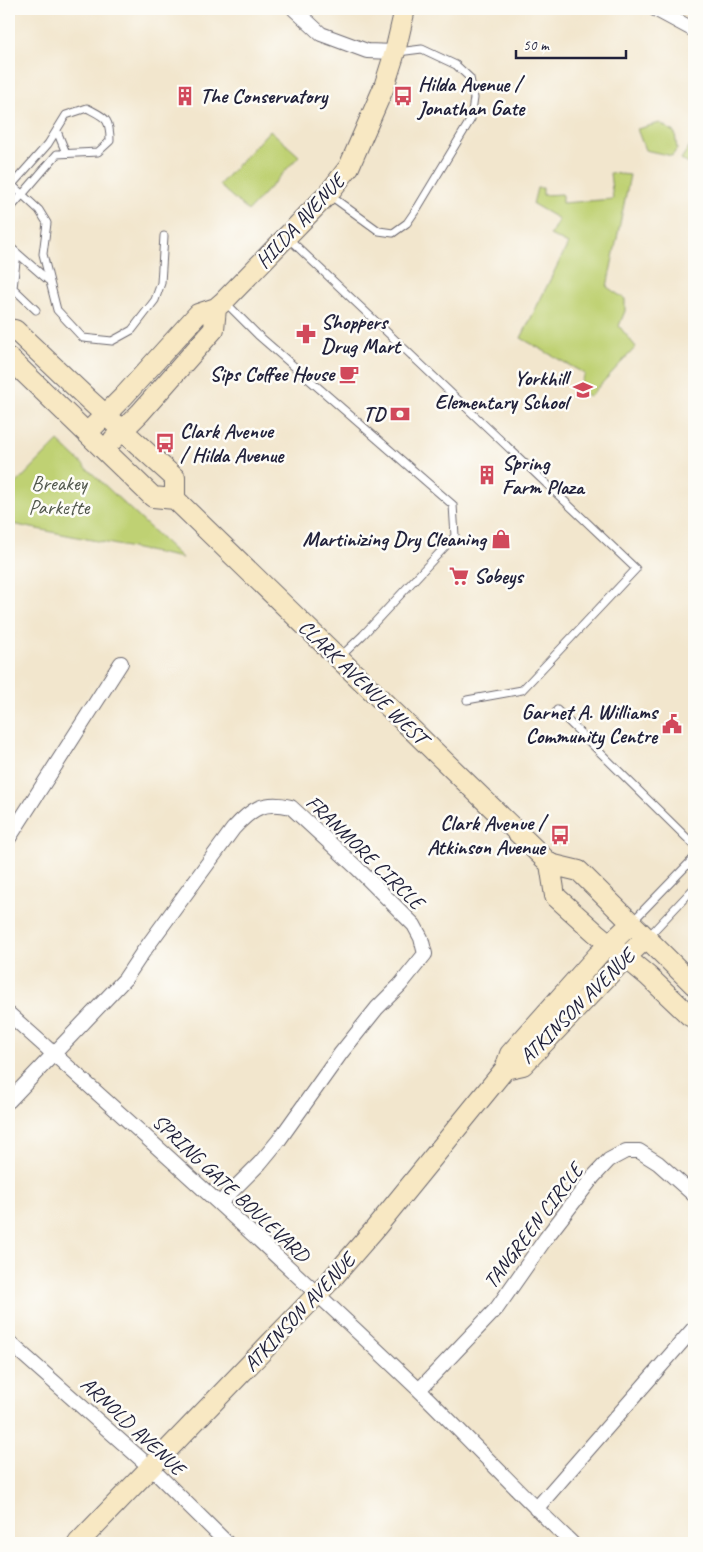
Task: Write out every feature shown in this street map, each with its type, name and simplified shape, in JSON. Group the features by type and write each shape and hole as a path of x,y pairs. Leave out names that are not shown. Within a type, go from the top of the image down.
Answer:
{"street":[{"path":"294,9 321,34 366,51 396,52"},
{"name":"HILDA AVENUE","path":"87,433 106,415 198,314 220,305 287,237 328,194 349,166 384,87 396,52 405,9"},
{"path":"655,9 694,30"},
{"path":"104,449 214,329 220,305"},
{"path":"9,329 16,330 176,478 175,499 153,497 9,358"},
{"name":"CLARK AVENUE WEST","path":"175,499 550,864"},
{"path":"9,838 121,663"},
{"name":"FRANMORE CIRCLE","path":"53,1053 125,979 245,815 264,804 279,804 291,807 336,848 414,925 421,938 425,954 400,985 377,1008 341,1053 279,1140 260,1163 220,1204"},
{"path":"694,985 579,871 550,864 555,896 694,1018"},
{"name":"ATKINSON AVENUE","path":"78,1543 317,1295 374,1230 506,1069 510,1054 609,944 632,923"},
{"name":"ATKINSON AVENUE","path":"506,1069 523,1065 646,938"},
{"name":"SPRING GATE BOULEVARD","path":"9,1014 220,1204 419,1390 572,1543"},
{"path":"9,1101 53,1053"},
{"name":"TANGREEN CIRCLE","path":"419,1390 497,1308 552,1230 593,1177 609,1160 626,1151 639,1152 658,1163 694,1195"},
{"path":"536,1509 694,1328"},
{"name":"ARNOLD AVENUE","path":"9,1342 151,1468 227,1543"}],"lane":[{"path":"328,194 379,231 393,233 407,223 418,207 471,119 474,98 470,78 456,65 422,49 396,52"},
{"path":"9,210 22,194 57,154 98,152 110,141 110,126 103,116 88,108 66,115 48,144 11,186 22,194 39,210 47,223 43,254 57,310 83,338 112,340 132,330 155,300 161,283 164,236"},
{"path":"57,131 66,153"},
{"path":"287,237 636,569 522,690 467,700"},
{"path":"9,246 49,281"},
{"path":"17,254 13,288 36,310"},
{"path":"220,305 258,334 453,505 455,536 363,635 339,658"},
{"path":"557,710 694,845"},
{"path":"632,923 694,858"},
{"path":"646,938 694,888"}],"green space":[{"path":"660,123 675,133 677,149 672,156 645,150 637,129"},
{"path":"270,130 299,156 248,211 219,185"},
{"path":"694,142 694,168 681,159"},
{"path":"610,173 630,175 607,287 625,299 625,311 619,326 636,347 589,397 578,387 585,374 521,338 568,244 550,235 559,219 533,204 537,188 543,188 543,195 562,194 562,203 613,199"},
{"name":"Breakey Parkette","path":"58,441 182,558 12,524 9,511 9,491"}],"place":[{"name":"The Conservatory","path":"185,96"},
{"name":"Hilda Avenue / Jonathan Gate","path":"403,96"},
{"name":"Shoppers Drug Mart","path":"306,334"},
{"name":"Sips Coffee House","path":"349,374"},
{"name":"Yorkhill Elementary School","path":"583,390"},
{"name":"TD","path":"400,414"},
{"name":"Clark Avenue / Hilda Avenue","path":"165,443"},
{"name":"Spring Farm Plaza","path":"487,475"},
{"name":"Martinizing Dry Cleaning","path":"501,539"},
{"name":"Sobeys","path":"459,576"},
{"name":"Garnet A. Williams Community Centre","path":"672,724"},
{"name":"Clark Avenue / Atkinson Avenue","path":"560,835"}]}
